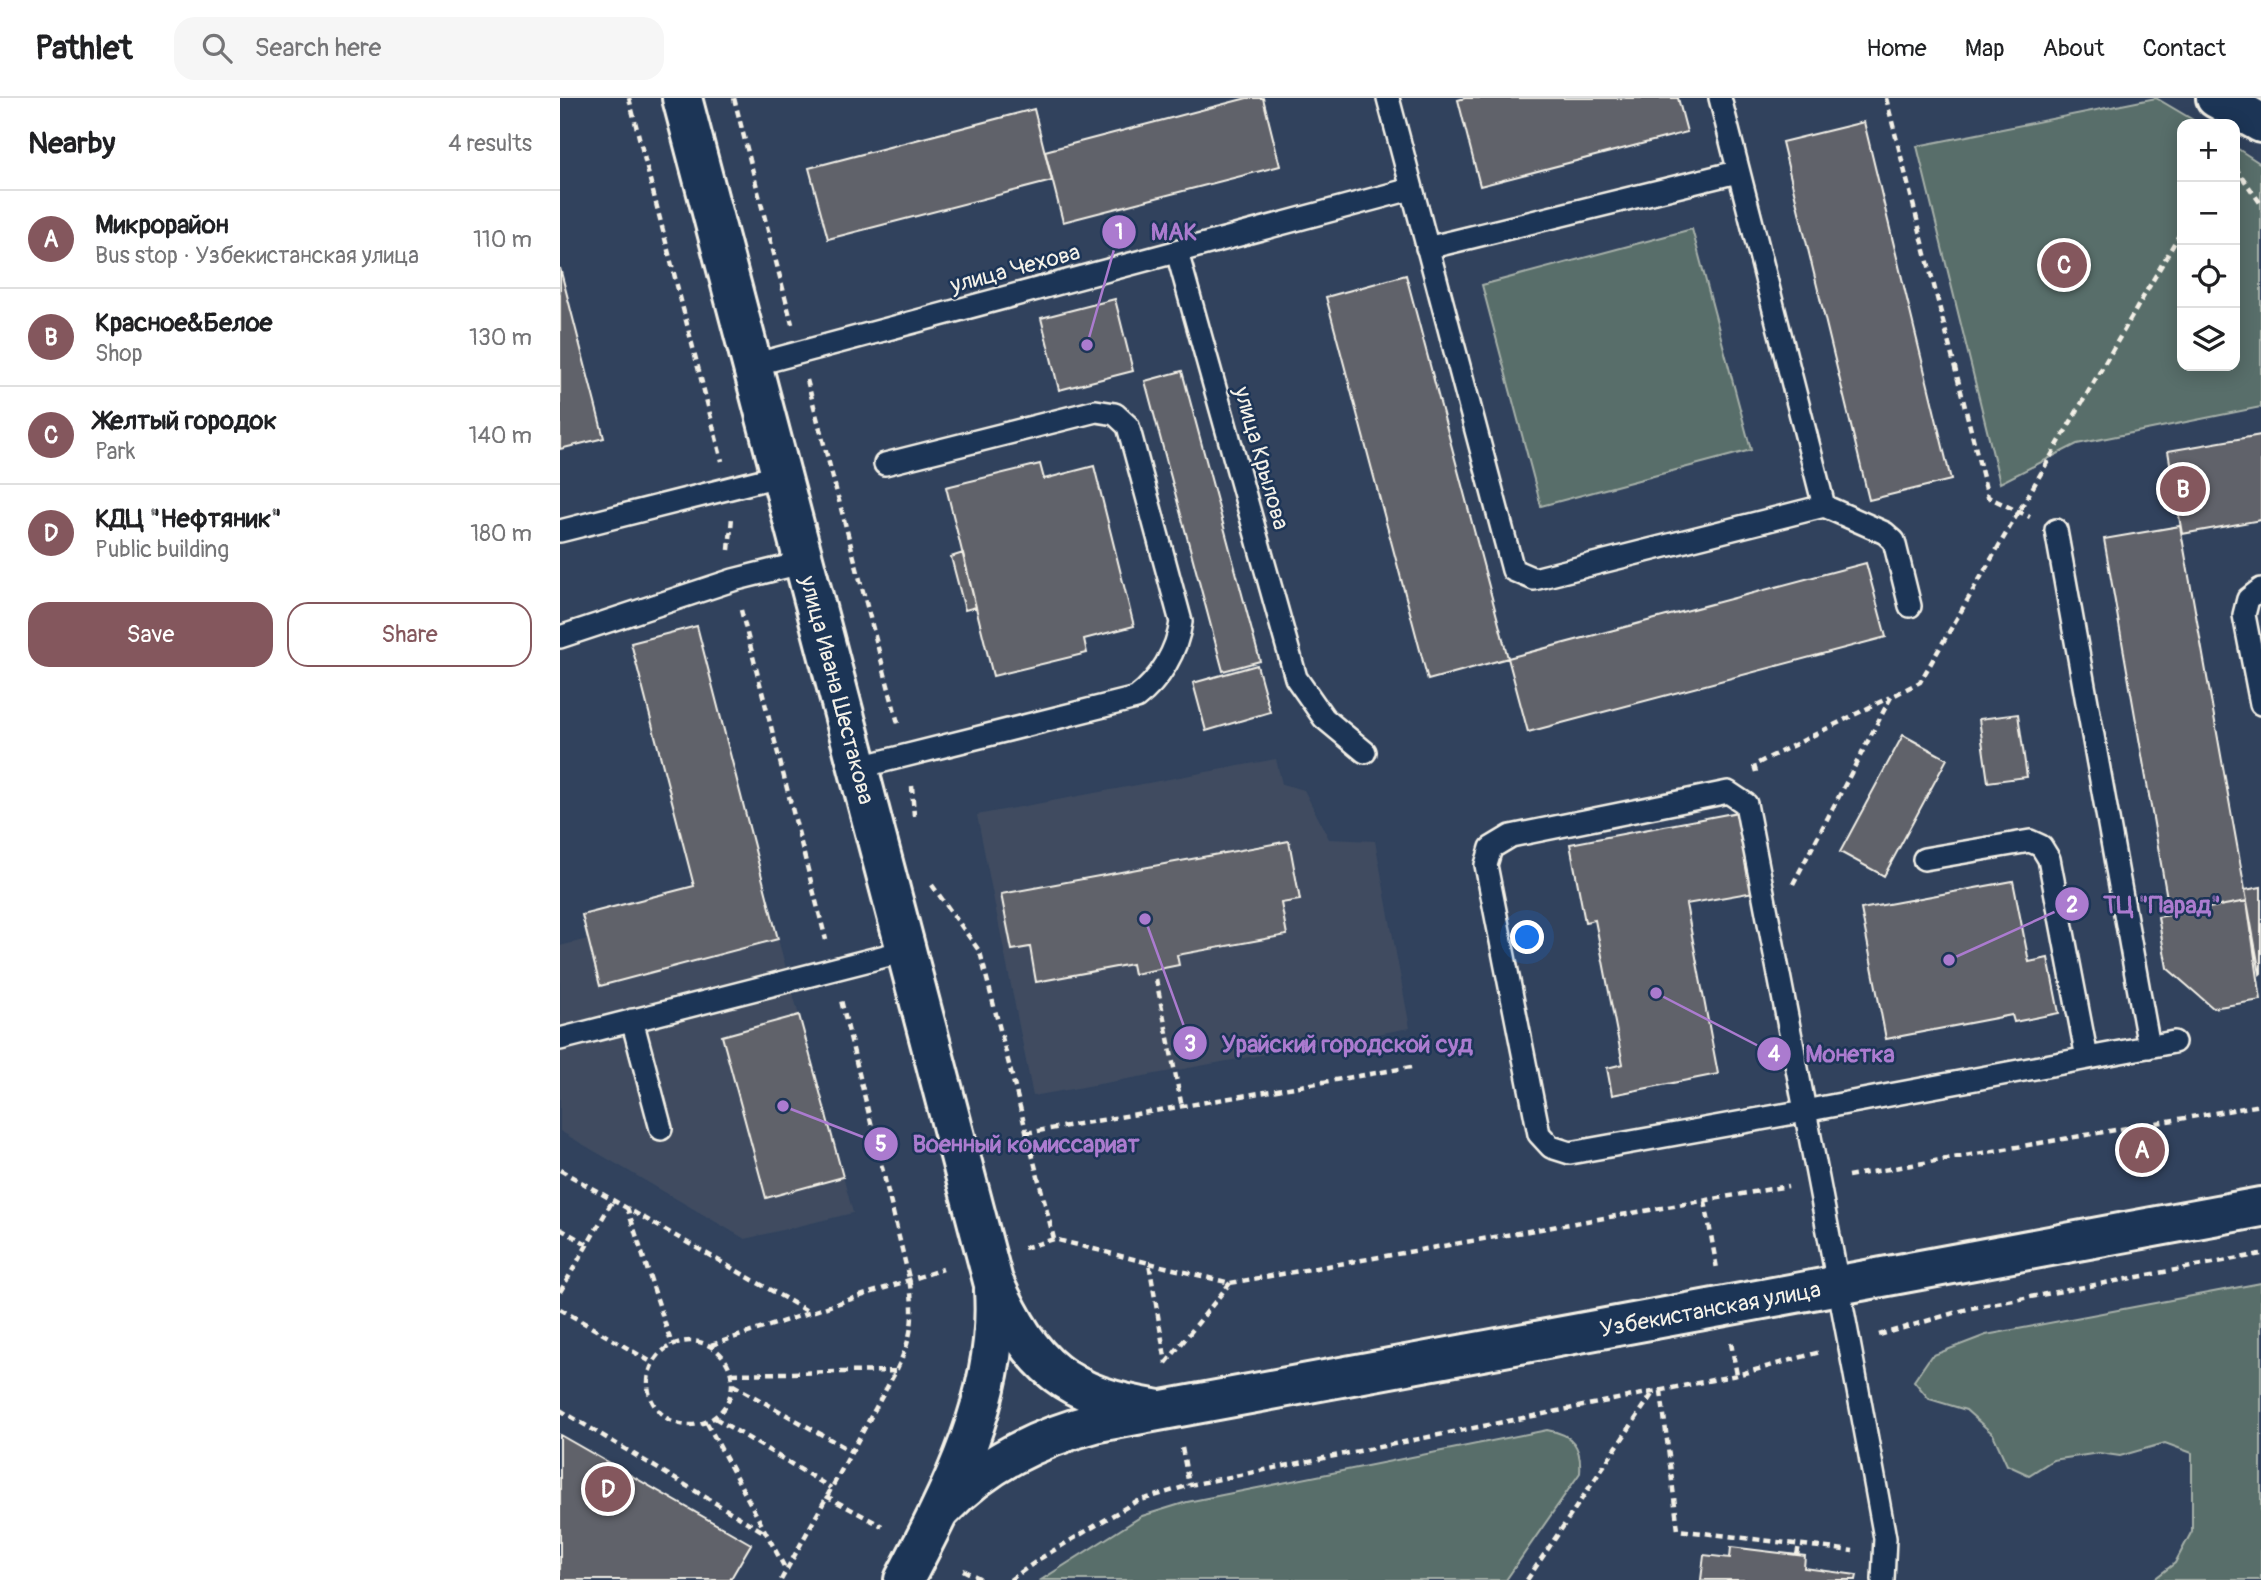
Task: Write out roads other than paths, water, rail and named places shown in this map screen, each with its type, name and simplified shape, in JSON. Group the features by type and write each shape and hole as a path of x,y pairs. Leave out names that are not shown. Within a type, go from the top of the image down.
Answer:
{"main road":[{"name":"улица Ивана Шестакова","path":"682,98 993,1281"},
{"path":"2216,98 2261,123"},
{"name":"Узбекистанская улица","path":"941,1510 962,1487 1026,1447 1063,1432 1159,1410 2261,1208"},
{"path":"993,1281 1007,1311 1045,1366 1068,1383 1095,1396 1159,1410"},
{"path":"904,1580 941,1510 980,1408 995,1334 993,1281"}],"lane":[{"path":"1388,98 1513,570 1534,579 1824,506 1885,533 1894,541 1910,606"},
{"path":"1720,98 1824,506"},
{"path":"1427,248 1737,172"},
{"name":"улица Чехова","path":"753,365 1411,189"},
{"name":"улица Крылова","path":"1177,252 1296,678 1324,718 1365,752"},
{"path":"856,768 1136,698 1151,686 1178,642 1181,622 1128,426 1115,414 1096,411 885,464"},
{"path":"560,531 782,475"},
{"path":"2056,530 2149,1047"},
{"path":"560,637 733,580 804,562"},
{"path":"2261,589 2248,599 2244,615 2261,704"},
{"path":"1883,1580 1886,1555 1839,1285 1805,1111 1746,804 1728,792 1511,836 1491,848 1486,865 1539,1135 1551,1147 1570,1153 1805,1111 2174,1042"},
{"path":"1924,859 2030,841 2041,846 2049,859 2087,1058"},
{"path":"560,1039 905,951"},
{"path":"632,1020 661,1129"}],"place":[{"name":"Желтый городок","path":"2064,265"},
{"name":"МАК","path":"1087,345"},
{"name":"Красное&Белое","path":"2183,489"},
{"name":"Урайский городской суд","path":"1145,919"},
{"name":"ТЦ \"Парад\"","path":"1949,960"},
{"name":"Монетка","path":"1656,993"},
{"name":"Военный комиссариат","path":"783,1106"},
{"name":"Микрорайон","path":"2142,1150"},
{"name":"КДЦ \"Нефтяник\"","path":"608,1489"}]}
